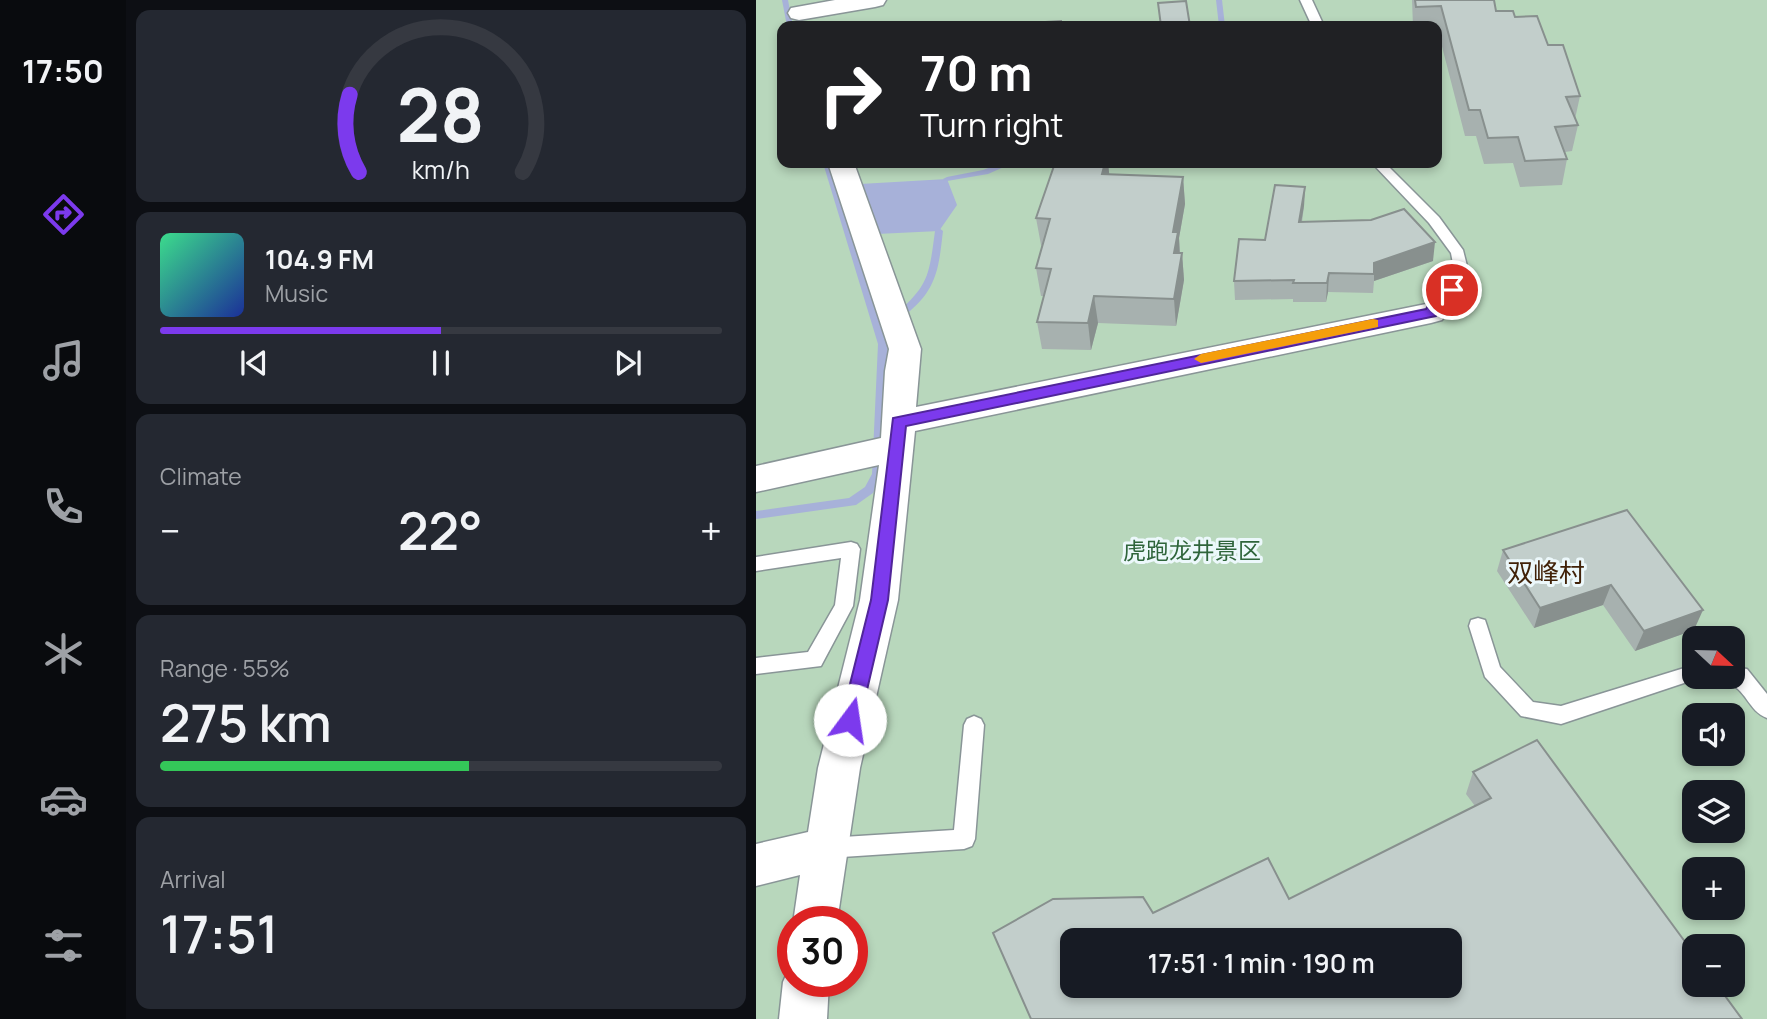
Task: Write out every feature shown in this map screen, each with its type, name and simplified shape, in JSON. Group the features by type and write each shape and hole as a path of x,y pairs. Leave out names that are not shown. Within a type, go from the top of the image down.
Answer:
{"street":[{"path":"799,13 875,0"},
{"path":"818,906 885,443 905,349 843,168"},
{"path":"756,479 885,443 1431,313"},
{"path":"756,865 827,848"},
{"path":"803,1019 805,997"}],"lane":[{"path":"1306,0 1316,21"},
{"path":"1383,168 1434,220 1458,253 1464,282 1439,299 1431,313"},
{"path":"756,564 851,549 862,603 814,660 756,666"},
{"path":"1478,626 1492,671 1528,710 1562,715 1682,677"},
{"path":"1745,681 1767,709"},
{"path":"827,848 964,839 974,725"}],"green space":[{"name":"虎跑龙井景区","path":"756,0 1767,0 1767,1019 756,1019"}],"water":[{"path":"947,179 957,205 939,231 877,234 860,184"}],"building":[{"path":"1415,0 1494,0 1496,11 1513,11 1515,17 1537,16 1548,45 1563,45 1580,96 1566,97 1578,125 1555,127 1567,159 1525,161 1518,137 1488,138 1480,110 1469,110 1441,6 1416,7"},
{"path":"1186,1 1189,21 1160,21 1158,3"},
{"path":"1053,168 1104,168 1102,174 1183,177 1173,232 1178,232 1174,253 1182,253 1174,299 1094,296 1088,323 1037,322 1051,269 1036,268 1050,219 1036,218"},
{"path":"1275,185 1305,187 1299,222 1371,220 1404,209 1435,242 1374,263 1374,274 1329,273 1327,283 1293,283 1294,280 1234,281 1239,239 1265,240"},
{"path":"1627,510 1703,610 1644,631 1611,585 1540,608 1503,550"},
{"path":"1537,740 1682,938 1682,997 1726,997 1742,1019 1031,1019 993,933 1053,899 1143,897 1153,913 1268,858 1289,899 1491,798 1473,772"}],"waterway":[{"path":"785,0 789,21"},
{"path":"1219,0 1221,21"},
{"path":"756,515 852,502 869,490 877,474 883,344 829,168"},
{"path":"947,179 996,168"},
{"path":"896,318 909,308 930,281 939,231"}],"slow traffic":[{"path":"1201,359 1373,324"}],"district":[{"name":"双峰村","path":"1546,573"}],"route":[{"path":"850,720 879,600 899,422 1431,313 1439,299 1452,290"}]}
